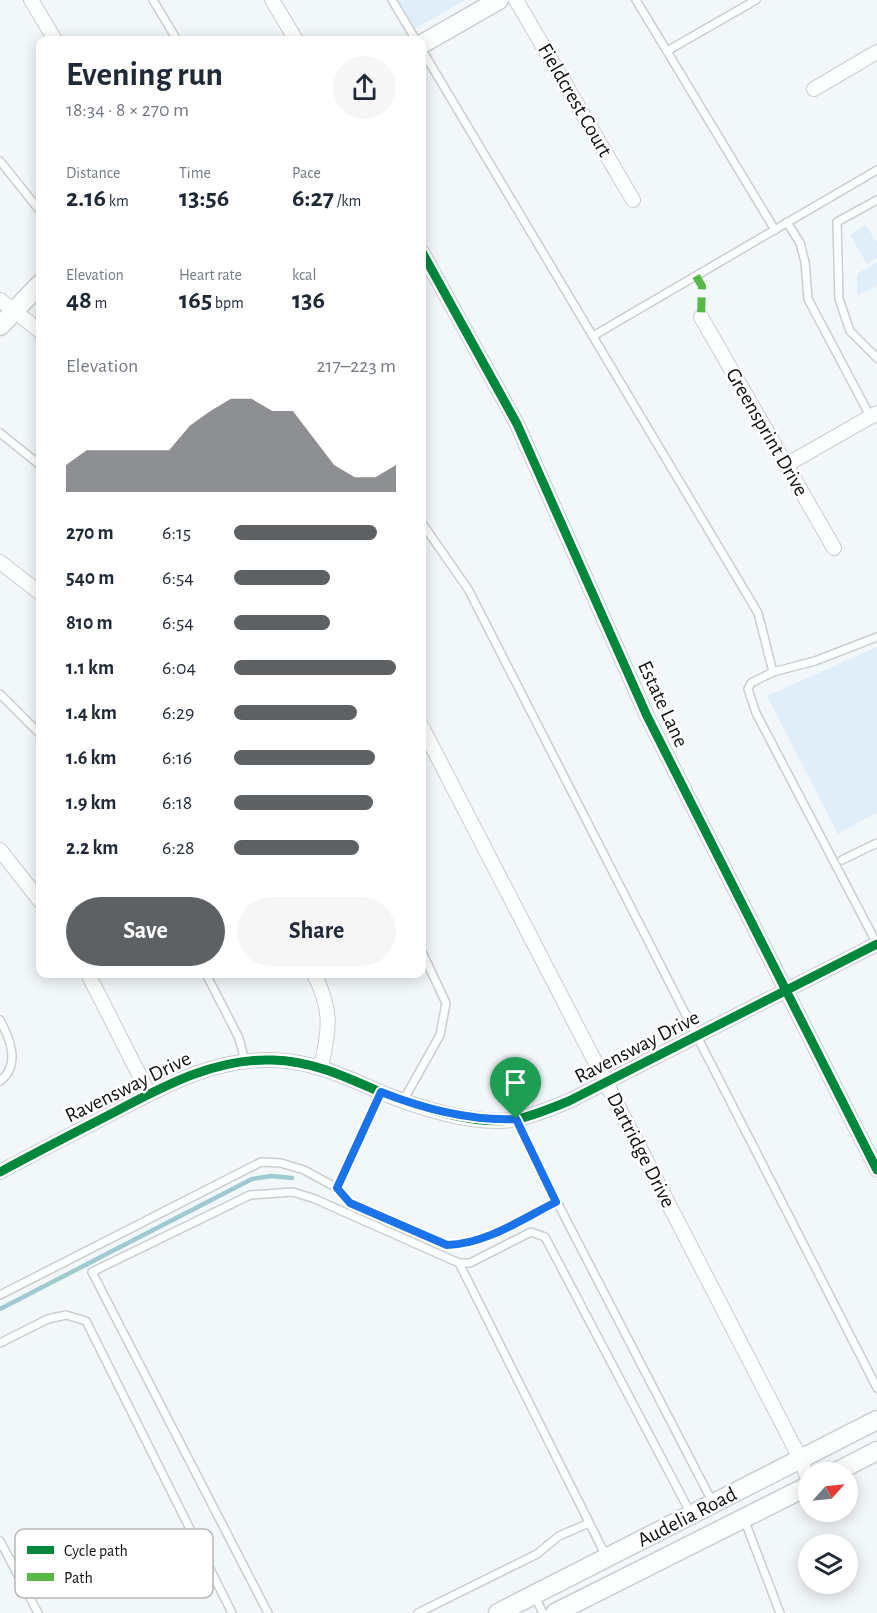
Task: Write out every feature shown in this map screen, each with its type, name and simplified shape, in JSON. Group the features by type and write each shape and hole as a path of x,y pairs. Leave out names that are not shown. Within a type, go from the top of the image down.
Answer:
{"main road":[{"path":"426,42 499,0"},
{"path":"0,326 7,305 36,287"},
{"name":"Audelia Road","path":"498,1613 877,1420"},
{"path":"856,1462 877,1451"},
{"name":"Audelia Road","path":"555,1613 798,1491"}],"street":[{"path":"31,0 53,36"},
{"path":"272,0 294,36"},
{"name":"Fieldcrest Court","path":"516,0 633,200"},
{"path":"814,89 877,52"},
{"name":"Estate Lane","path":"426,259 517,424 647,716 877,1170"},
{"path":"7,305 36,328"},
{"name":"Greensprint Drive","path":"701,317 834,548"},
{"path":"786,465 874,415"},
{"path":"0,562 36,590"},
{"name":"Dartridge Drive","path":"426,735 801,1460"},
{"path":"0,850 36,896"},
{"name":"Ravensway Drive","path":"0,1172 149,1094 200,1071 245,1061 271,1059 321,1066 403,1101 468,1117 516,1119 569,1101 877,944"},
{"path":"90,978 149,1094"},
{"path":"316,978 328,1010 329,1031 321,1066"}],"lane":[{"path":"153,0 175,36"},
{"path":"392,0 414,36"},
{"path":"636,0 775,230"},
{"path":"667,51 756,0"},
{"path":"426,57 758,613 773,672"},
{"path":"0,161 36,206"},
{"path":"592,336 877,170"},
{"path":"877,200 837,222 838,299 850,331 877,358"},
{"path":"787,222 800,243 806,262 808,299 874,415"},
{"path":"0,433 36,462"},
{"path":"426,529 468,589 877,1388"},
{"path":"877,636 815,662 773,672 751,683 749,697 877,944"},
{"path":"0,694 36,730"},
{"path":"842,860 876,845"},
{"path":"403,1101 440,1035 446,1003 426,960"},
{"path":"208,978 238,1038 245,1061"},
{"path":"0,1020 8,1034 13,1060 0,1081"},
{"path":"337,1188 381,1092"},
{"path":"516,1119 556,1202 714,1504"},
{"path":"0,1294 261,1162 282,1162 304,1170 337,1188 350,1203 447,1245 464,1245 480,1240 556,1202"},
{"path":"267,1613 92,1272 250,1195 293,1192 315,1199 459,1263 470,1263 531,1232 546,1237 692,1515"},
{"path":"459,1263 607,1558"},
{"path":"0,1343 48,1319 66,1315 86,1321 190,1529"},
{"path":"744,1519 780,1613"},
{"path":"418,1613 537,1554 559,1536 589,1523"},
{"path":"0,1541 15,1569"},
{"path":"213,1575 232,1613"},
{"path":"534,1595 543,1613"},
{"path":"30,1598 38,1613"}],"shaded area":[{"path":"398,0 465,0 415,29"},
{"path":"866,225 877,243 877,258 867,264 850,235"},
{"path":"877,262 877,285 857,296 857,274"},
{"path":"877,647 877,812 838,834 767,696"}],"waterway":[{"path":"0,1309 252,1179 271,1176 292,1178"}],"marked path":[{"path":"696,276 702,286 701,317"}],"cycle path":[{"path":"426,259 517,424 647,716 877,1170"},
{"path":"0,1172 185,1078 227,1064 249,1061 287,1061 314,1066 395,1098 466,1118 502,1121 518,1119 569,1101 877,944"}],"route":[{"path":"381,1092 403,1101 468,1117 516,1119 556,1202 480,1240 464,1245 447,1245 350,1203 343,1198 337,1188 381,1092"}]}
